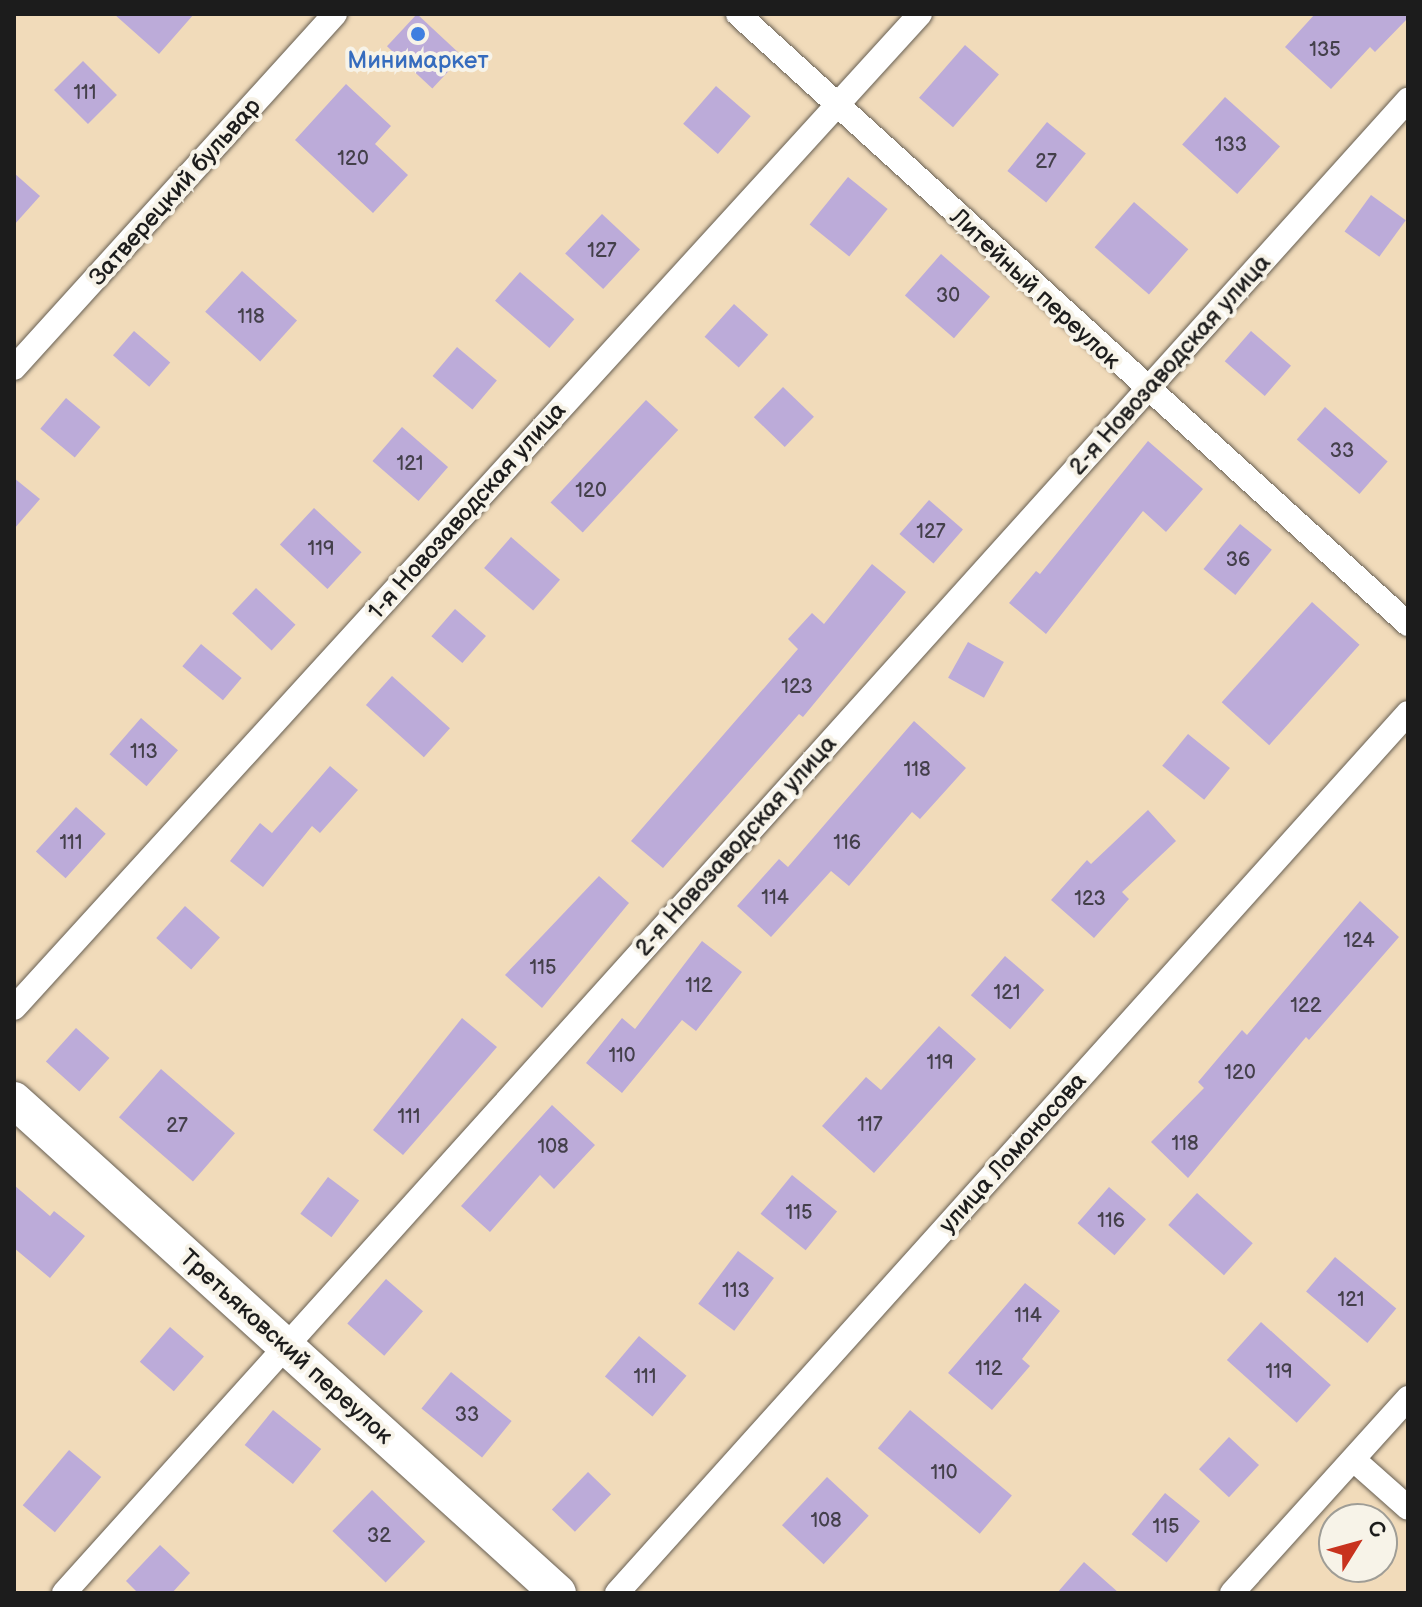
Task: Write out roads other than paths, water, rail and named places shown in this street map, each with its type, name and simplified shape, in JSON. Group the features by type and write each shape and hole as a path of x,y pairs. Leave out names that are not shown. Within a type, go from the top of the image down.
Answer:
{"main road":[{"name":"Третьяковский переулок","path":"14,1100 558,1593"}],"street":[{"name":"Затверецкий бульвар","path":"14,368 335,14"},
{"name":"Литейный переулок","path":"738,14 1146,391 1408,624"},
{"name":"1-я Новозаводская улица","path":"14,1008 920,14"},
{"name":"2-я Новозаводская улица","path":"64,1593 1408,100"},
{"name":"улица Ломоносова","path":"617,1593 1408,713"},
{"path":"1232,1593 1408,1398"},
{"path":"1354,1460 1408,1508"}],"place":[{"name":"Минимаркет","path":"418,34"}]}
